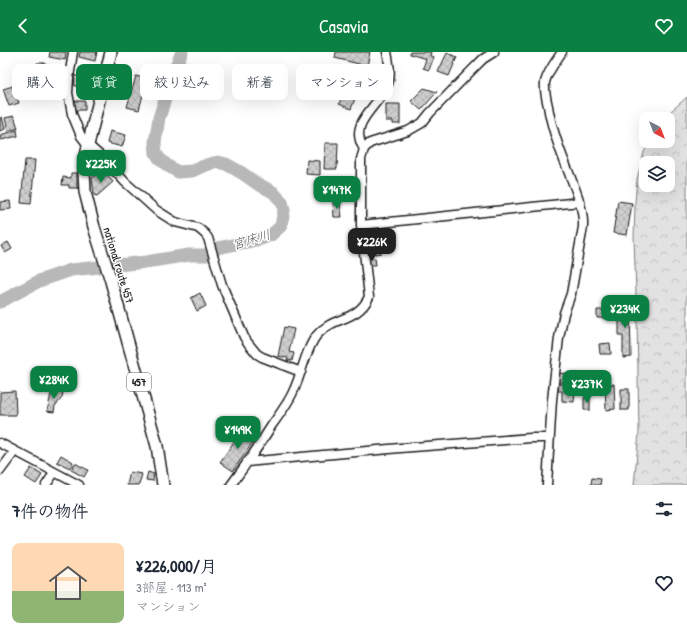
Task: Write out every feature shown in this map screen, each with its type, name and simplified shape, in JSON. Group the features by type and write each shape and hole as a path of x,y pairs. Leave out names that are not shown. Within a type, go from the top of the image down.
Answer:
{"highway":[{"name":"national route 457","path":"111,52 88,145 84,171 85,192 157,446 163,485"}],"street":[{"path":"73,52 69,78 69,104 75,124 88,145 156,210 176,222 198,228 205,234 218,276 248,343 262,357 301,372"},
{"path":"364,149 360,143 359,134 362,120 380,98 388,85 390,75 388,52"},
{"path":"231,485 290,398 316,336 327,326 356,313 363,307 369,297 361,224 361,165 364,149 370,143 408,131 422,124 430,113 472,70 494,52"},
{"path":"547,485 549,438 559,338 564,313 571,294 583,234 584,218 580,202 557,142 545,94 547,76 562,52"},
{"path":"361,224 580,202"},
{"path":"247,462 400,448 531,438 549,438"},
{"path":"0,442 78,485"},
{"path":"0,471 15,451"},
{"path":"46,485 54,473"}],"green space":[{"path":"687,97 687,485 634,485 639,432 634,239 635,203 639,171 639,192 675,192 675,156 643,156 646,148 675,148 675,112 670,112"}],"building":[{"path":"50,52 66,52 65,60 49,57"},
{"path":"80,52 97,52 95,61 79,57"},
{"path":"336,52 370,52 367,64 359,64 335,58"},
{"path":"410,52 431,52 430,56 434,57 429,70 423,68 426,59 410,54"},
{"path":"447,53 457,57 449,76 438,72"},
{"path":"74,76 76,76 76,86 75,86"},
{"path":"136,76 140,77 140,100 142,100 139,110 127,107 129,100 132,100 132,90"},
{"path":"12,86 12,100 18,100 19,103 9,106 3,89"},
{"path":"424,88 437,92 421,110 411,101"},
{"path":"340,100 354,100 351,109 339,104"},
{"path":"75,101 85,101 85,110 75,110"},
{"path":"386,104 400,104 400,124 393,124 393,121 386,121"},
{"path":"14,116 18,128 8,131 5,118"},
{"path":"2,117 5,129 0,131 0,118"},
{"path":"17,130 18,136 1,140 0,135"},
{"path":"110,131 126,135 122,147 107,143"},
{"path":"325,143 338,143 337,169 324,169"},
{"path":"114,154 125,166 118,172 107,160"},
{"path":"25,160 35,160 31,204 21,203"},
{"path":"307,160 320,161 320,175 306,174"},
{"path":"71,173 77,173 77,188 69,188 69,185 62,185 63,177 71,178"},
{"path":"104,173 113,182 97,196 94,195 92,178 97,174 100,176"},
{"path":"10,201 11,209 0,210 0,202"},
{"path":"618,201 632,203 627,235 613,233"},
{"path":"333,202 340,202 342,217 334,217"},
{"path":"379,231 382,244 379,245 381,253 375,254 371,233"},
{"path":"8,242 12,249 5,253 1,246"},
{"path":"368,258 375,258 376,265 369,265"},
{"path":"200,293 206,306 197,311 191,298"},
{"path":"619,304 630,304 631,357 623,358 623,336 619,336"},
{"path":"597,310 608,310 608,318 597,318"},
{"path":"284,327 294,329 289,352 294,353 292,361 287,360 288,358 278,356"},
{"path":"610,343 611,354 600,354 599,344"},
{"path":"558,373 568,374 568,382 558,382"},
{"path":"579,379 587,379 586,392 578,392"},
{"path":"559,384 567,384 567,389 575,390 574,402 562,401 562,391 558,391"},
{"path":"614,384 615,409 606,410 605,385"},
{"path":"621,389 629,389 629,410 621,410"},
{"path":"52,390 63,392 62,398 55,406 54,412 47,411"},
{"path":"15,391 16,415 0,415 0,392"},
{"path":"584,398 590,398 590,410 584,410"},
{"path":"242,430 255,439 233,471 220,462"},
{"path":"61,455 73,462 70,468 57,462"},
{"path":"75,463 88,470 84,477 71,470"},
{"path":"31,468 42,475 36,484 25,477"},
{"path":"130,472 142,474 139,485 127,485"},
{"path":"148,472 154,474 153,481 146,480"},
{"path":"592,478 601,479 600,485 591,485"}],"waterway":[{"name":"宮床川","path":"0,302 39,281 71,270 146,262 189,255 207,255 217,248 261,239 271,235 281,226 284,210 282,202 273,192 256,183 242,173 226,164 218,162 192,171 178,172 168,166 156,153 155,142 159,118 175,68 182,52"}]}
